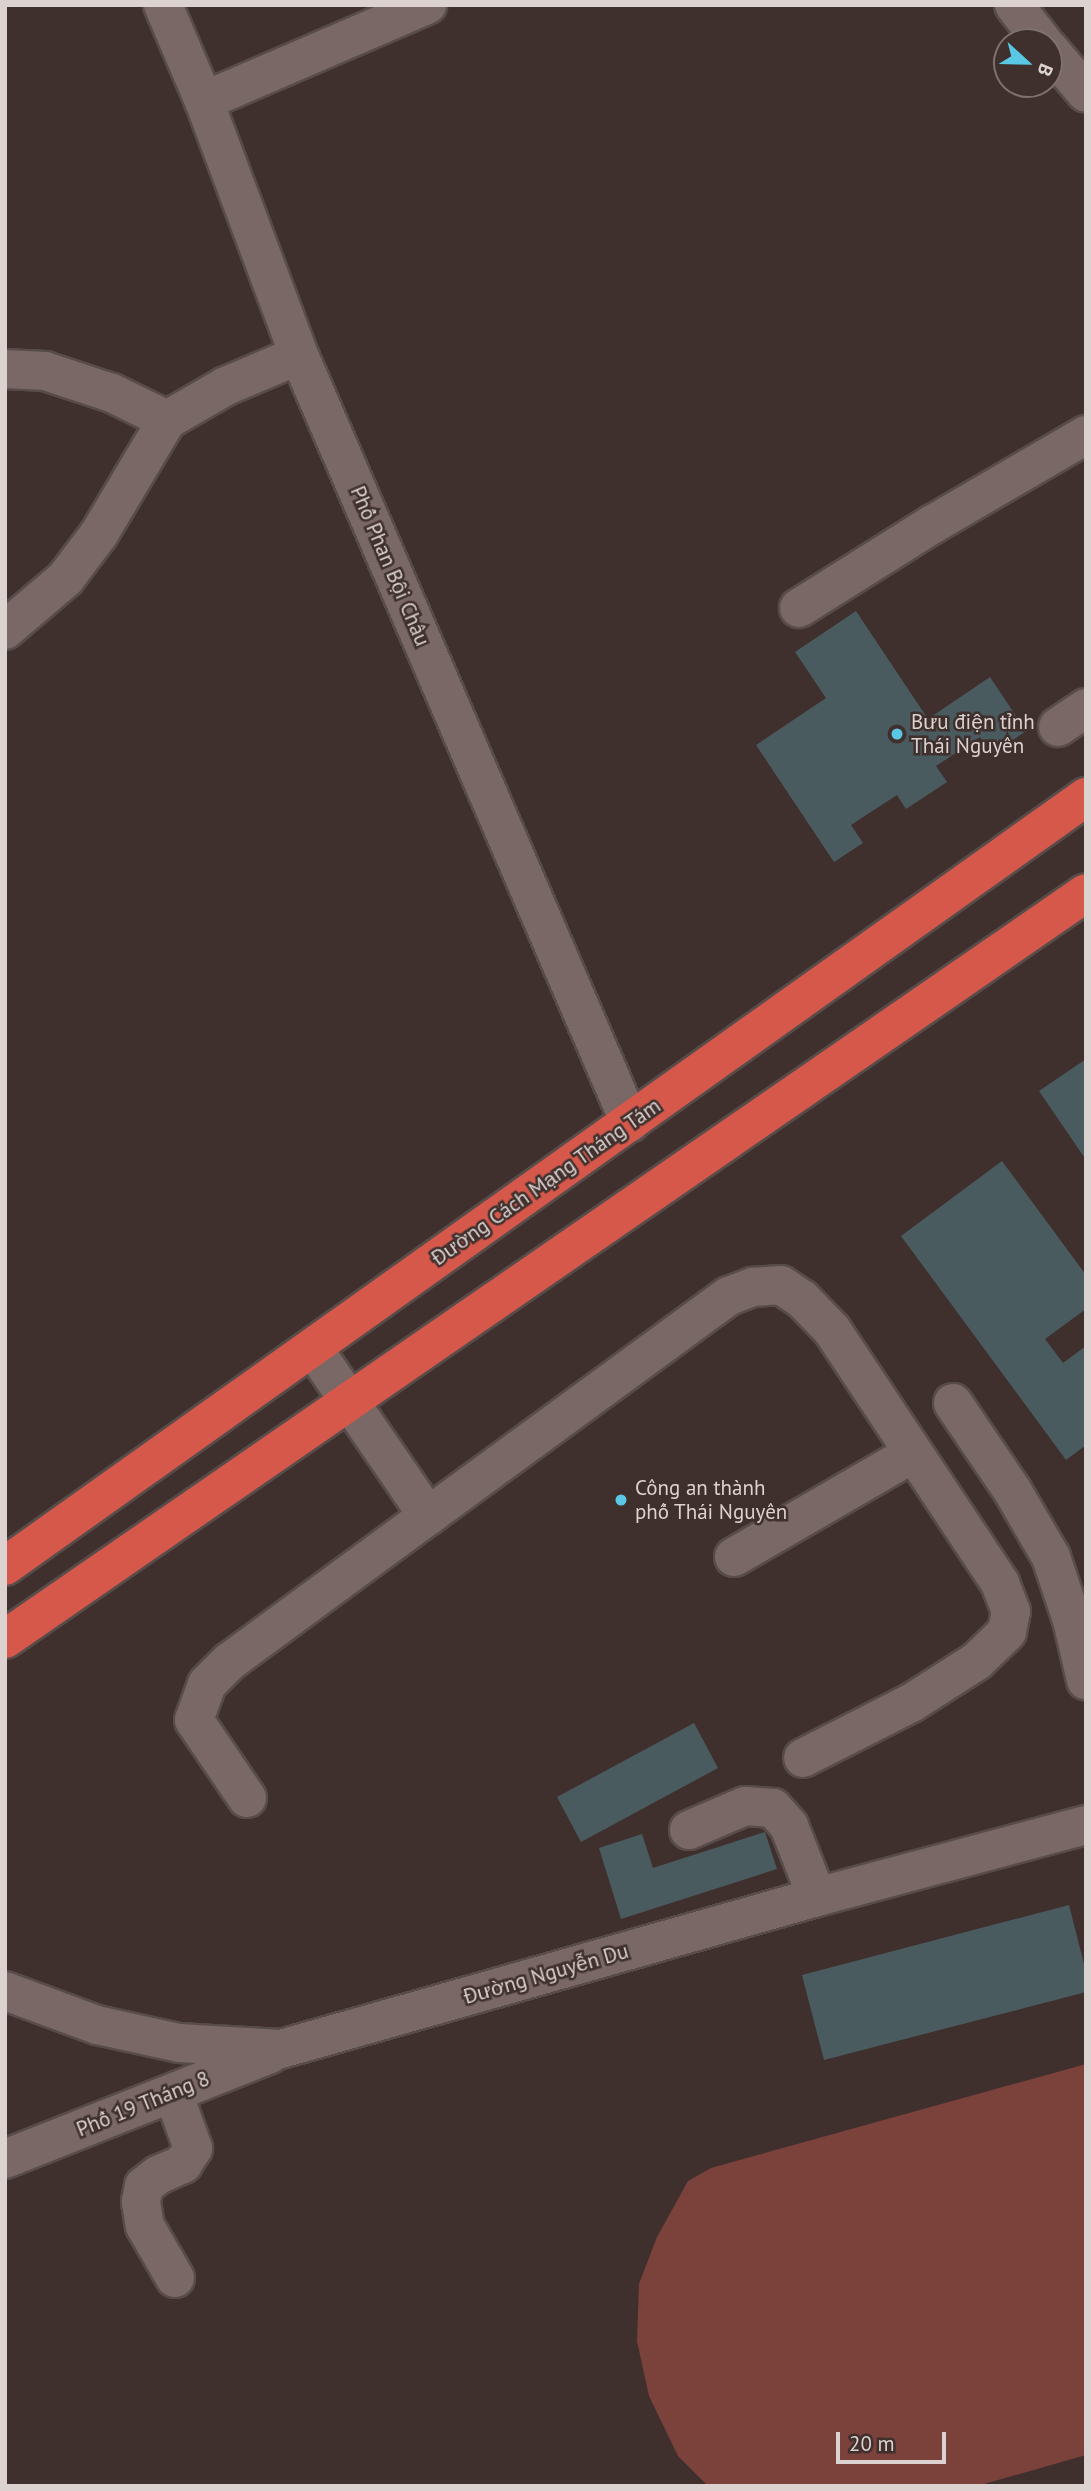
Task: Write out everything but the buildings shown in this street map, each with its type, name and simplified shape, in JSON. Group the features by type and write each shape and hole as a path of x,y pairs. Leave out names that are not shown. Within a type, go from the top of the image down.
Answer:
{"highway":[{"name":"Đường Cách Mạng Tháng Tám","path":"5,1566 1086,797"},
{"path":"5,1639 1086,893"}],"street":[{"name":"Phố Phan Bội Châu","path":"163,5 204,101 299,355 630,1123"},
{"path":"204,101 427,5"},
{"path":"1014,5 1032,28"},
{"path":"1063,66 1086,93"},
{"path":"5,630 65,579 99,534 167,420 226,386 299,355"},
{"path":"5,369 45,371 113,393 167,420"},
{"path":"799,608 933,524 1086,435"},
{"path":"247,1798 194,1720 207,1684 240,1654 709,1309 729,1296 753,1287 781,1285 802,1299 832,1330 1000,1583 1012,1611 1007,1632 977,1661 911,1703 803,1758"},
{"path":"313,1348 428,1516"},
{"path":"953,1403 1012,1490 1051,1557 1072,1620 1086,1680"},
{"path":"734,1557 912,1454"},
{"path":"689,1830 745,1806 773,1808 789,1826 817,1897"},
{"name":"Đường Nguyễn Du","path":"5,1991 97,2025 179,2043 281,2049 817,1897 1086,1825"},
{"name":"Phố 19 Tháng 8","path":"5,2159 281,2049"},
{"path":"173,2093 193,2148 183,2164 158,2175 144,2186 141,2203 145,2227 175,2278"}],"shaded area":[{"path":"1086,2064 1086,2455 977,2486 708,2486 678,2456 649,2396 637,2341 639,2284 657,2237 688,2181 711,2168"}],"place":[{"name":"Bưu điện tỉnh Thái Nguyên","path":"897,734"},
{"name":"Công an thành phố Thái Nguyên","path":"621,1500"}]}
